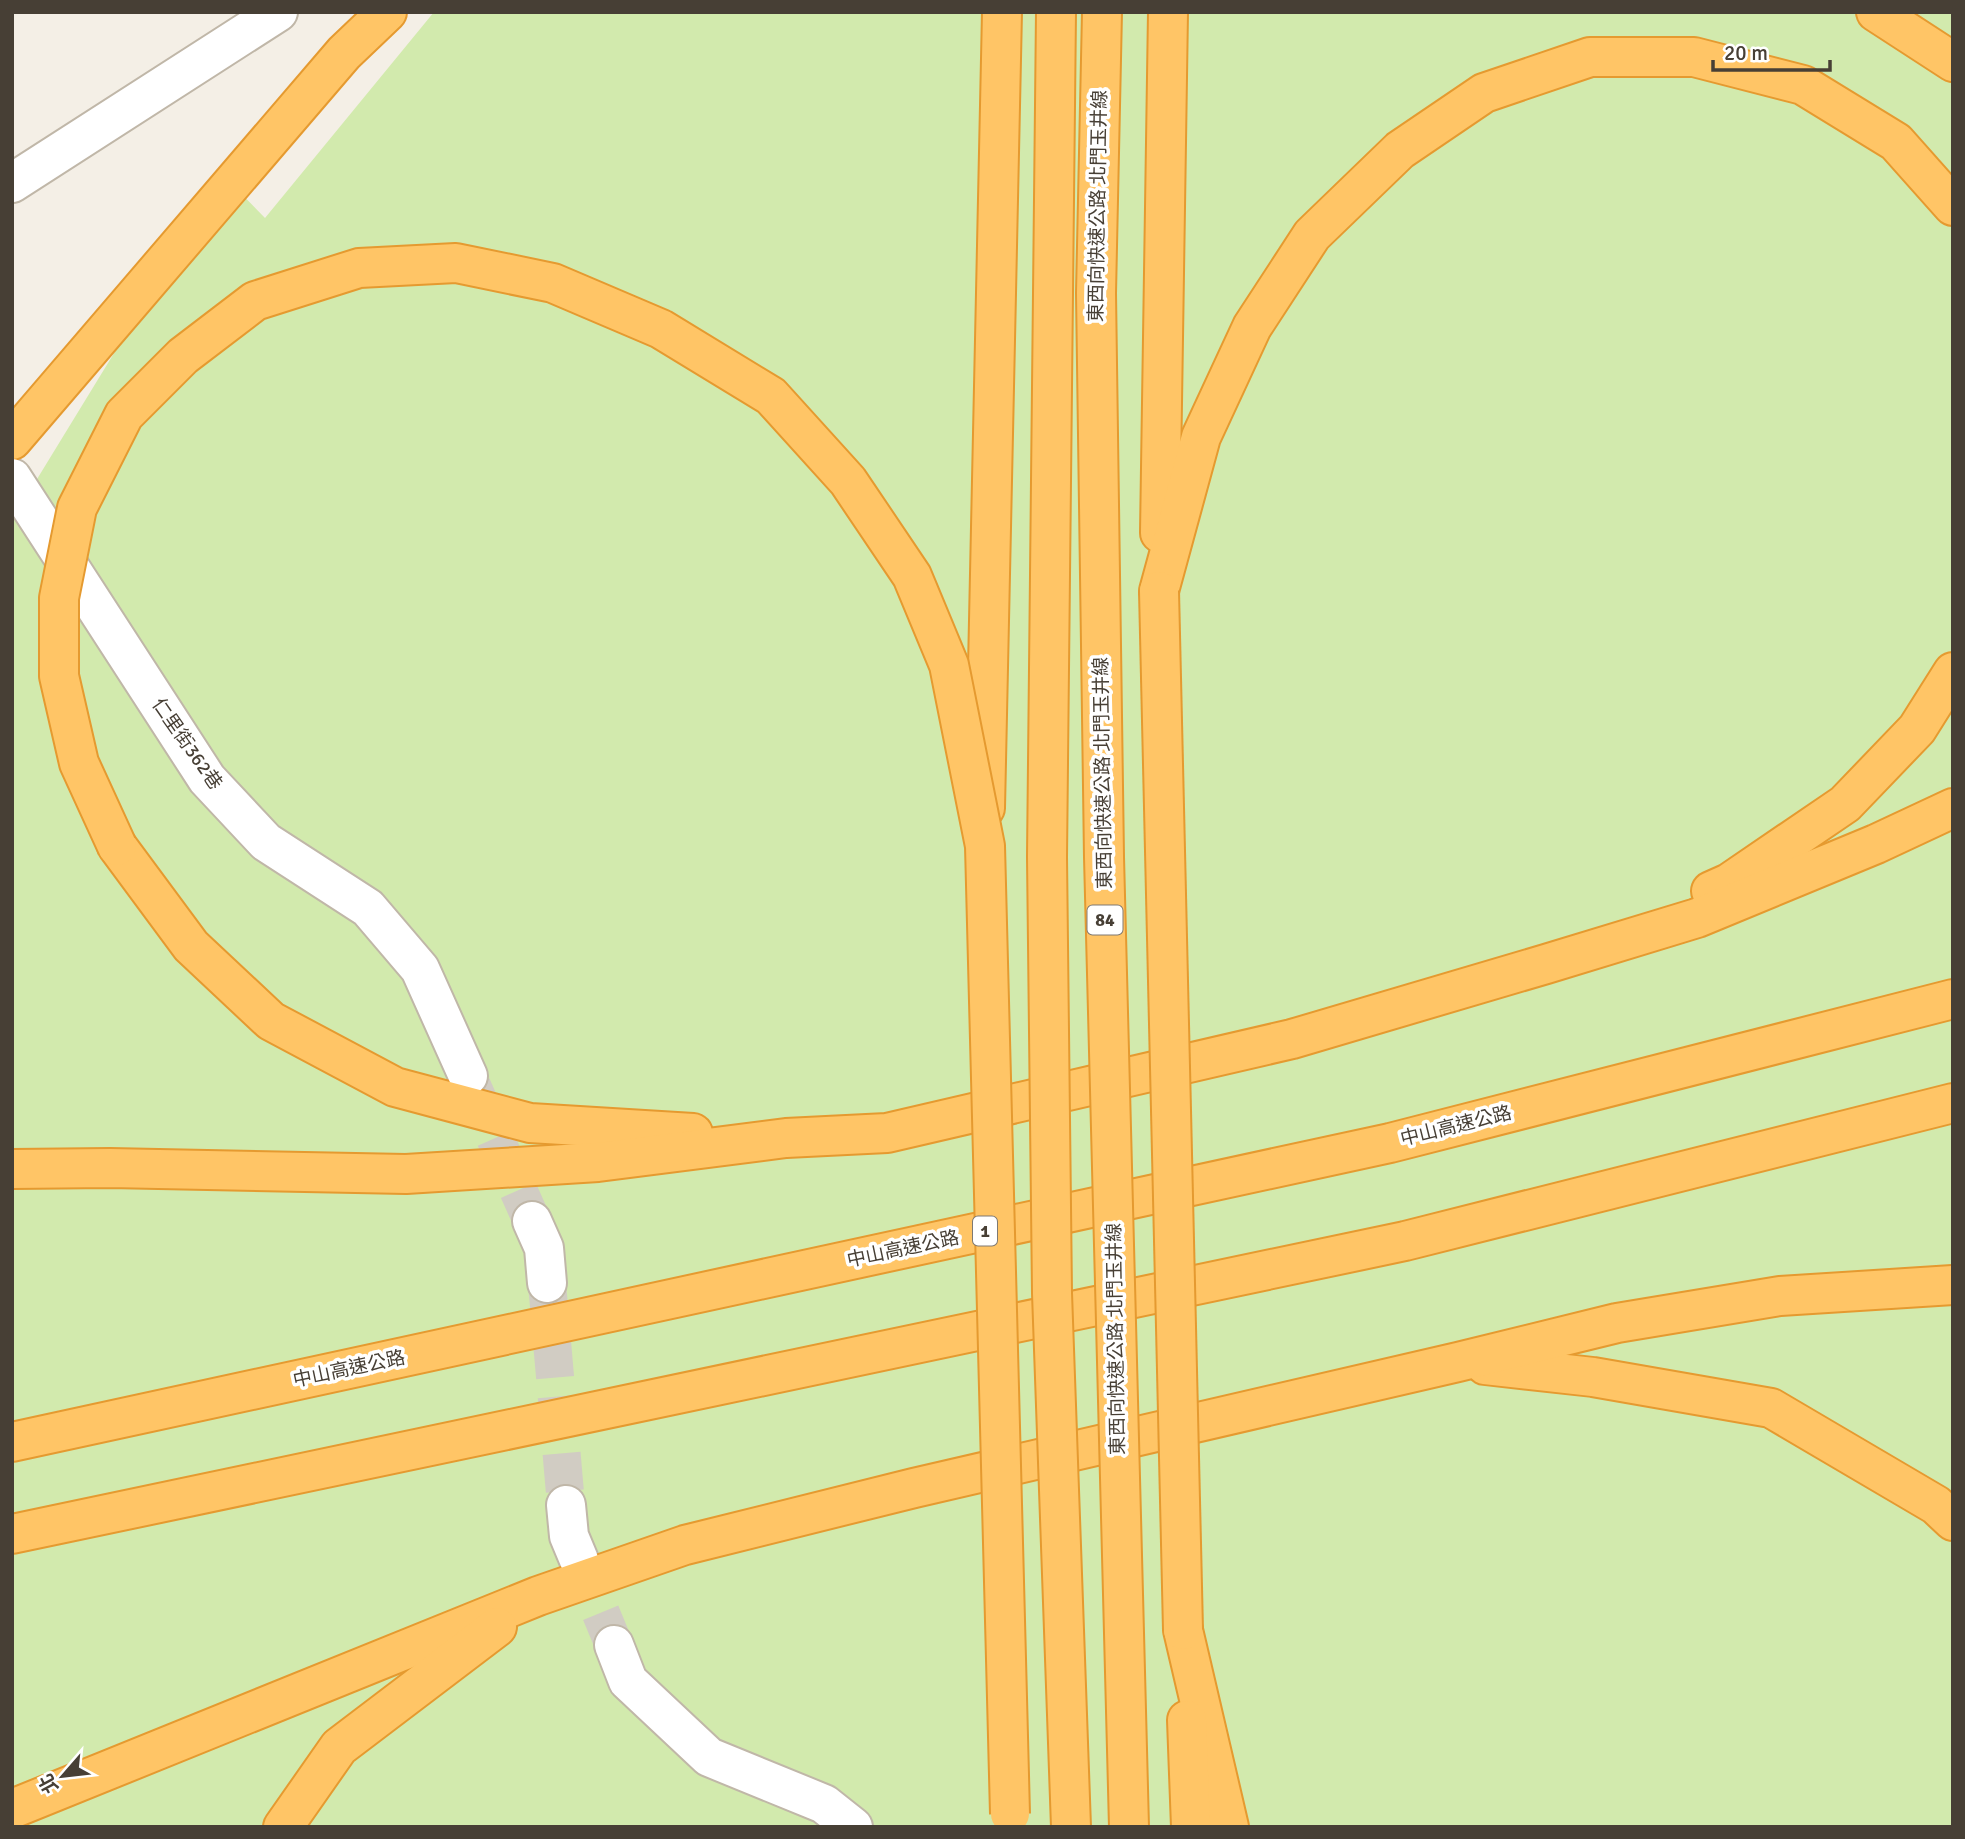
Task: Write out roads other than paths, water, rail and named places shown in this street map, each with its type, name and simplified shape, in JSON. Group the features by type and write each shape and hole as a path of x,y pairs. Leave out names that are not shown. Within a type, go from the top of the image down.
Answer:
{"highway":[{"path":"12,440 344,53 387,12"},
{"path":"1002,12 985,846 1009,1823"},
{"path":"1056,12 1048,884 1052,1293 1071,1827"},
{"name":"東西向快速公路 北門玉井線","path":"1102,12 1096,293 1103,802 1129,1827"},
{"path":"1168,12 1159,591 1183,1630 1191,1827"},
{"path":"1876,12 1953,62"},
{"path":"1159,591 1201,437 1252,327 1312,235 1400,150 1484,93 1590,57 1694,57 1803,85 1896,142 1953,205"},
{"path":"786,1138 530,1123 396,1087 271,1021 191,946 117,846 79,763 59,676 59,597 77,508 124,415 183,356 255,301 359,268 456,263 553,283 661,329 771,396 848,481 912,576 949,665 985,846"},
{"path":"1546,964 1729,883 1845,804 1917,729 1953,672"},
{"path":"12,1169 406,1174 598,1162 786,1138 887,1133 1292,1039 1546,964 1696,918 1876,844 1953,808"},
{"name":"中山高速公路","path":"12,1442 1390,1143 1953,999"},
{"path":"12,1534 1405,1241 1953,1103"},
{"path":"12,1809 538,1596 699,1542 914,1488 1617,1323 1767,1298 1953,1285"},
{"path":"1458,1362 1593,1377 1771,1408 1936,1505 1953,1521"},
{"path":"283,1827 339,1747 538,1596"},
{"path":"1183,1630 1229,1827"}],"lane":[{"path":"12,183 278,12"},
{"name":"仁里街362巷","path":"12,478 208,779 266,842 368,908 420,969 468,1076"},
{"path":"532,1221 544,1248 547,1283"},
{"path":"566,1505 569,1536 579,1560"},
{"path":"614,1645 628,1681 709,1758 824,1804 853,1827"}],"tunnel":[{"path":"472,1086 532,1221"},
{"path":"547,1283 566,1505"},
{"path":"579,1560 614,1645"}]}
